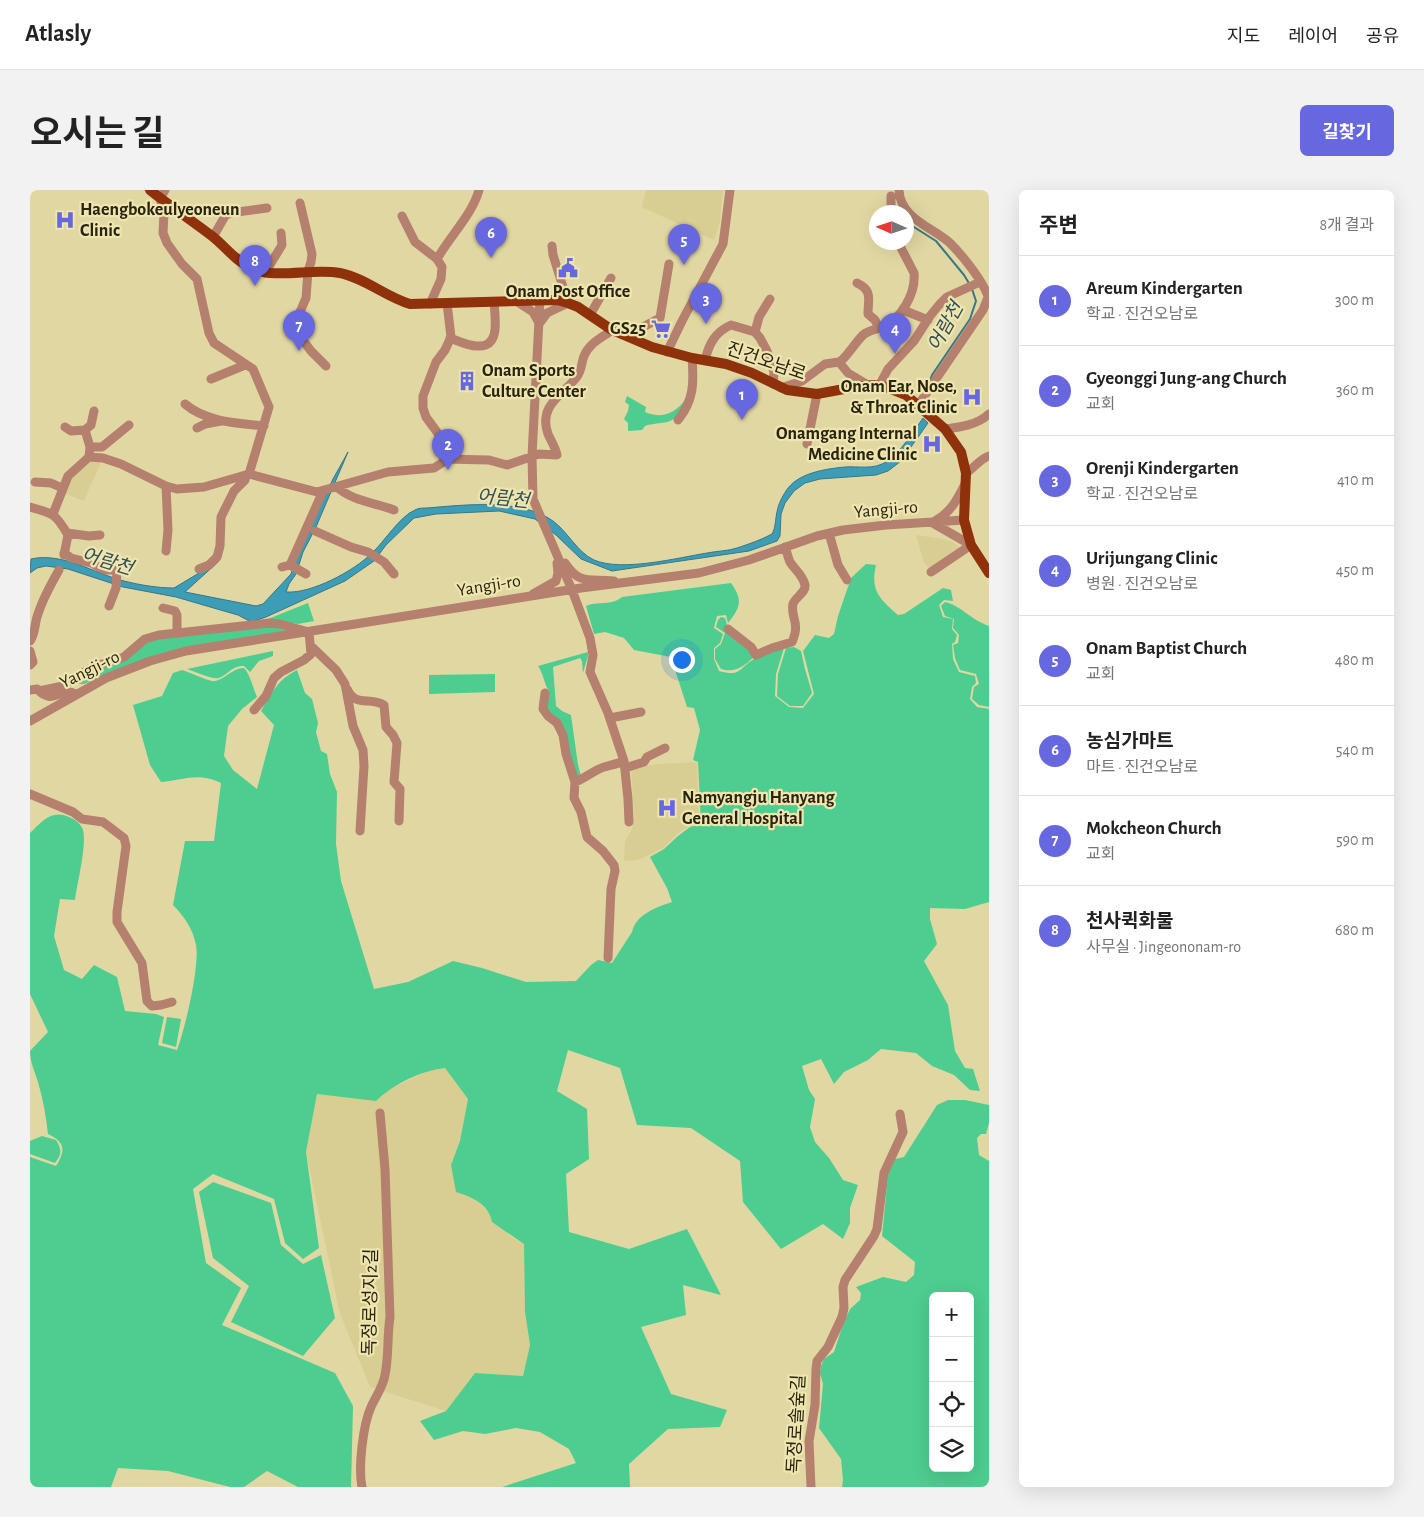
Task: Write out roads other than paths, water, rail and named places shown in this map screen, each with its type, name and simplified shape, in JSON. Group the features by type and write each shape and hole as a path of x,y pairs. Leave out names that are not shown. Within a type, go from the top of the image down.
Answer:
{"main road":[{"path":"150,190 162,194 246,266 265,273"},
{"name":"진건오남로","path":"265,273 308,271 343,274 410,304 540,300 568,302 617,332 652,347 692,358 726,364 796,392 816,394 868,385 900,392 919,404 945,428 961,452 966,477 964,520 971,545 989,573"}],"street":[{"path":"437,258 466,216 479,190"},
{"path":"667,352 723,244 730,190"},
{"path":"899,190 902,206 914,218 951,244 977,283 989,296 983,310 919,404"},
{"path":"162,194 164,233 167,243 182,264 197,279 214,343 253,370 269,407 248,475 234,491 221,517 220,546 217,557 199,570"},
{"path":"890,205 891,196"},
{"path":"300,203 312,254 308,271 306,298 300,312 299,335 326,366"},
{"path":"213,237 225,216 230,213 267,208"},
{"path":"402,216 416,242 437,258 442,267 442,279 430,304"},
{"path":"265,273 282,244 281,233"},
{"path":"539,324 547,313 568,302 553,255 552,246"},
{"path":"705,360 709,345 723,329 731,325 755,332 760,338 767,351 777,386 802,382 825,364 839,362 865,333 880,328 903,310 908,301 915,278 902,250"},
{"path":"444,459 489,460 507,464 539,454 557,455 554,444 548,434 546,420 555,398 577,378 584,356 590,346 617,332 641,328 660,318 669,264"},
{"path":"590,315 611,278"},
{"path":"857,283 865,287 869,294 868,314 880,328"},
{"path":"879,386 888,369 914,341 947,297 977,283"},
{"path":"755,332 759,317 770,299"},
{"path":"540,300 532,456 533,499 572,590 590,638 594,655 590,672 610,718 624,764 628,799 628,822"},
{"path":"516,301 533,312 539,324"},
{"path":"450,338 478,347 490,342 495,336 494,302"},
{"path":"89,457 103,458 121,464 166,486 178,489 204,486 248,475 259,476 310,492 323,491 388,472 434,468 442,463 446,456 445,443 426,417 423,408 423,396 436,362 450,338 447,303"},
{"path":"903,310 928,320"},
{"path":"678,420 688,406 691,395 694,376 692,358"},
{"path":"839,362 848,373 868,385"},
{"path":"211,380 245,365"},
{"path":"807,444 816,394"},
{"path":"184,404 191,410 224,421 264,426"},
{"path":"65,427 71,431 85,430 91,425 94,411"},
{"path":"945,428 961,427 983,419 989,414"},
{"path":"197,428 205,424 224,421"},
{"path":"90,447 102,447 129,425"},
{"path":"53,514 68,476 89,457 90,447 85,430"},
{"path":"931,522 943,516 953,507 966,477 982,459 989,456"},
{"path":"35,482 51,483 62,488"},
{"path":"166,486 168,530 166,551"},
{"path":"336,487 351,496 394,510"},
{"path":"302,573 286,566 323,491"},
{"path":"30,507 53,514 67,533 64,554 105,570 117,570 116,588 110,606"},
{"name":"Yangji-ro","path":"30,721 76,694 125,670 186,651 572,590 699,573 749,560 829,533 886,524 964,520"},
{"path":"931,522 971,545 931,572"},
{"path":"315,531 368,552 380,560 394,574"},
{"path":"67,533 89,536 100,535"},
{"path":"829,533 838,564 847,580"},
{"path":"552,544 570,571 578,578 626,583"},
{"path":"526,597 554,583 558,578 558,569 552,544"},
{"path":"728,629 751,647 756,655 792,642 797,626 793,602 805,589 805,585 800,573 790,562 785,547"},
{"path":"30,642 35,634 33,622 59,570"},
{"path":"162,608 174,611 177,615 177,632"},
{"path":"35,690 62,686 87,670 124,657 145,639 177,632 270,623 308,632 311,654 274,678 266,696 254,710"},
{"path":"311,646 336,670 351,696 357,700 378,702 384,705 386,727 397,743 398,755 394,782 400,789 399,821"},
{"path":"30,651 33,662 30,665"},
{"path":"345,684 353,726 362,750 364,766 360,832"},
{"path":"35,690 47,697 68,691 76,694"},
{"path":"545,693 542,709 560,728 575,782 574,798 581,812 587,837 603,851 614,865 608,958"},
{"path":"610,718 641,712"},
{"path":"575,782 586,778 604,767 644,762 647,757 665,748"},
{"path":"30,794 74,812 82,819 103,822 124,838 126,846 117,922 142,963 147,1001 152,1006 161,1006 172,1002"},
{"name":"독정로성지2길","path":"362,1487 361,1469 365,1428 371,1406 386,1373 387,1332 390,1317 385,1169 380,1113"},
{"name":"독정로솔숲길","path":"810,1487 808,1441 815,1405 816,1368 842,1317 845,1280 877,1229 884,1173 903,1132 900,1114"}],"water":[{"path":"923,418 928,423 901,461 888,471 876,475 820,479 805,483 794,491 785,503 781,514 780,536 777,541 749,551 612,571 581,559 556,535 535,519 499,511 436,514 414,518 386,545 374,561 345,581 251,622 238,615 176,597 123,587 68,569 46,566 37,568 30,573 31,559 55,558 78,564 124,581 174,588 204,570 216,561 220,555 222,548 222,518 232,495 248,477 233,498 225,517 223,523 223,546 221,557 185,592 256,606 263,604 291,574 298,553 348,452 316,527 303,552 296,574 286,592 307,589 343,574 372,553 403,518 421,508 492,505 525,509 553,521 583,552 594,560 619,565 665,561 730,550 772,534 780,501 786,491 797,480 812,473 829,469 871,467 886,462 901,448"}],"waterway":[{"name":"어람천","path":"914,227 936,241 970,285"},
{"name":"어람천","path":"930,381 932,375 970,319 976,301 972,289"}],"place":[{"name":"Haengbokeulyeoneun Clinic","path":"65,220"},
{"name":"농심가마트","path":"491,258"},
{"name":"Onam Baptist Church","path":"684,265"},
{"name":"Onam Post Office","path":"568,268"},
{"name":"천사퀵화물","path":"255,286"},
{"name":"Orenji Kindergarten","path":"706,324"},
{"name":"GS25","path":"661,329"},
{"name":"Mokcheon Church","path":"299,351"},
{"name":"Urijungang Clinic","path":"895,354"},
{"name":"Onam Sports Culture Center","path":"467,381"},
{"name":"Onam Ear, Nose, & Throat Clinic","path":"972,397"},
{"name":"Areum Kindergarten","path":"742,420"},
{"name":"Onamgang Internal Medicine Clinic","path":"932,444"},
{"name":"Gyeonggi Jung-ang Church","path":"448,470"},
{"name":"Namyangju Hanyang General Hospital","path":"667,808"}]}
